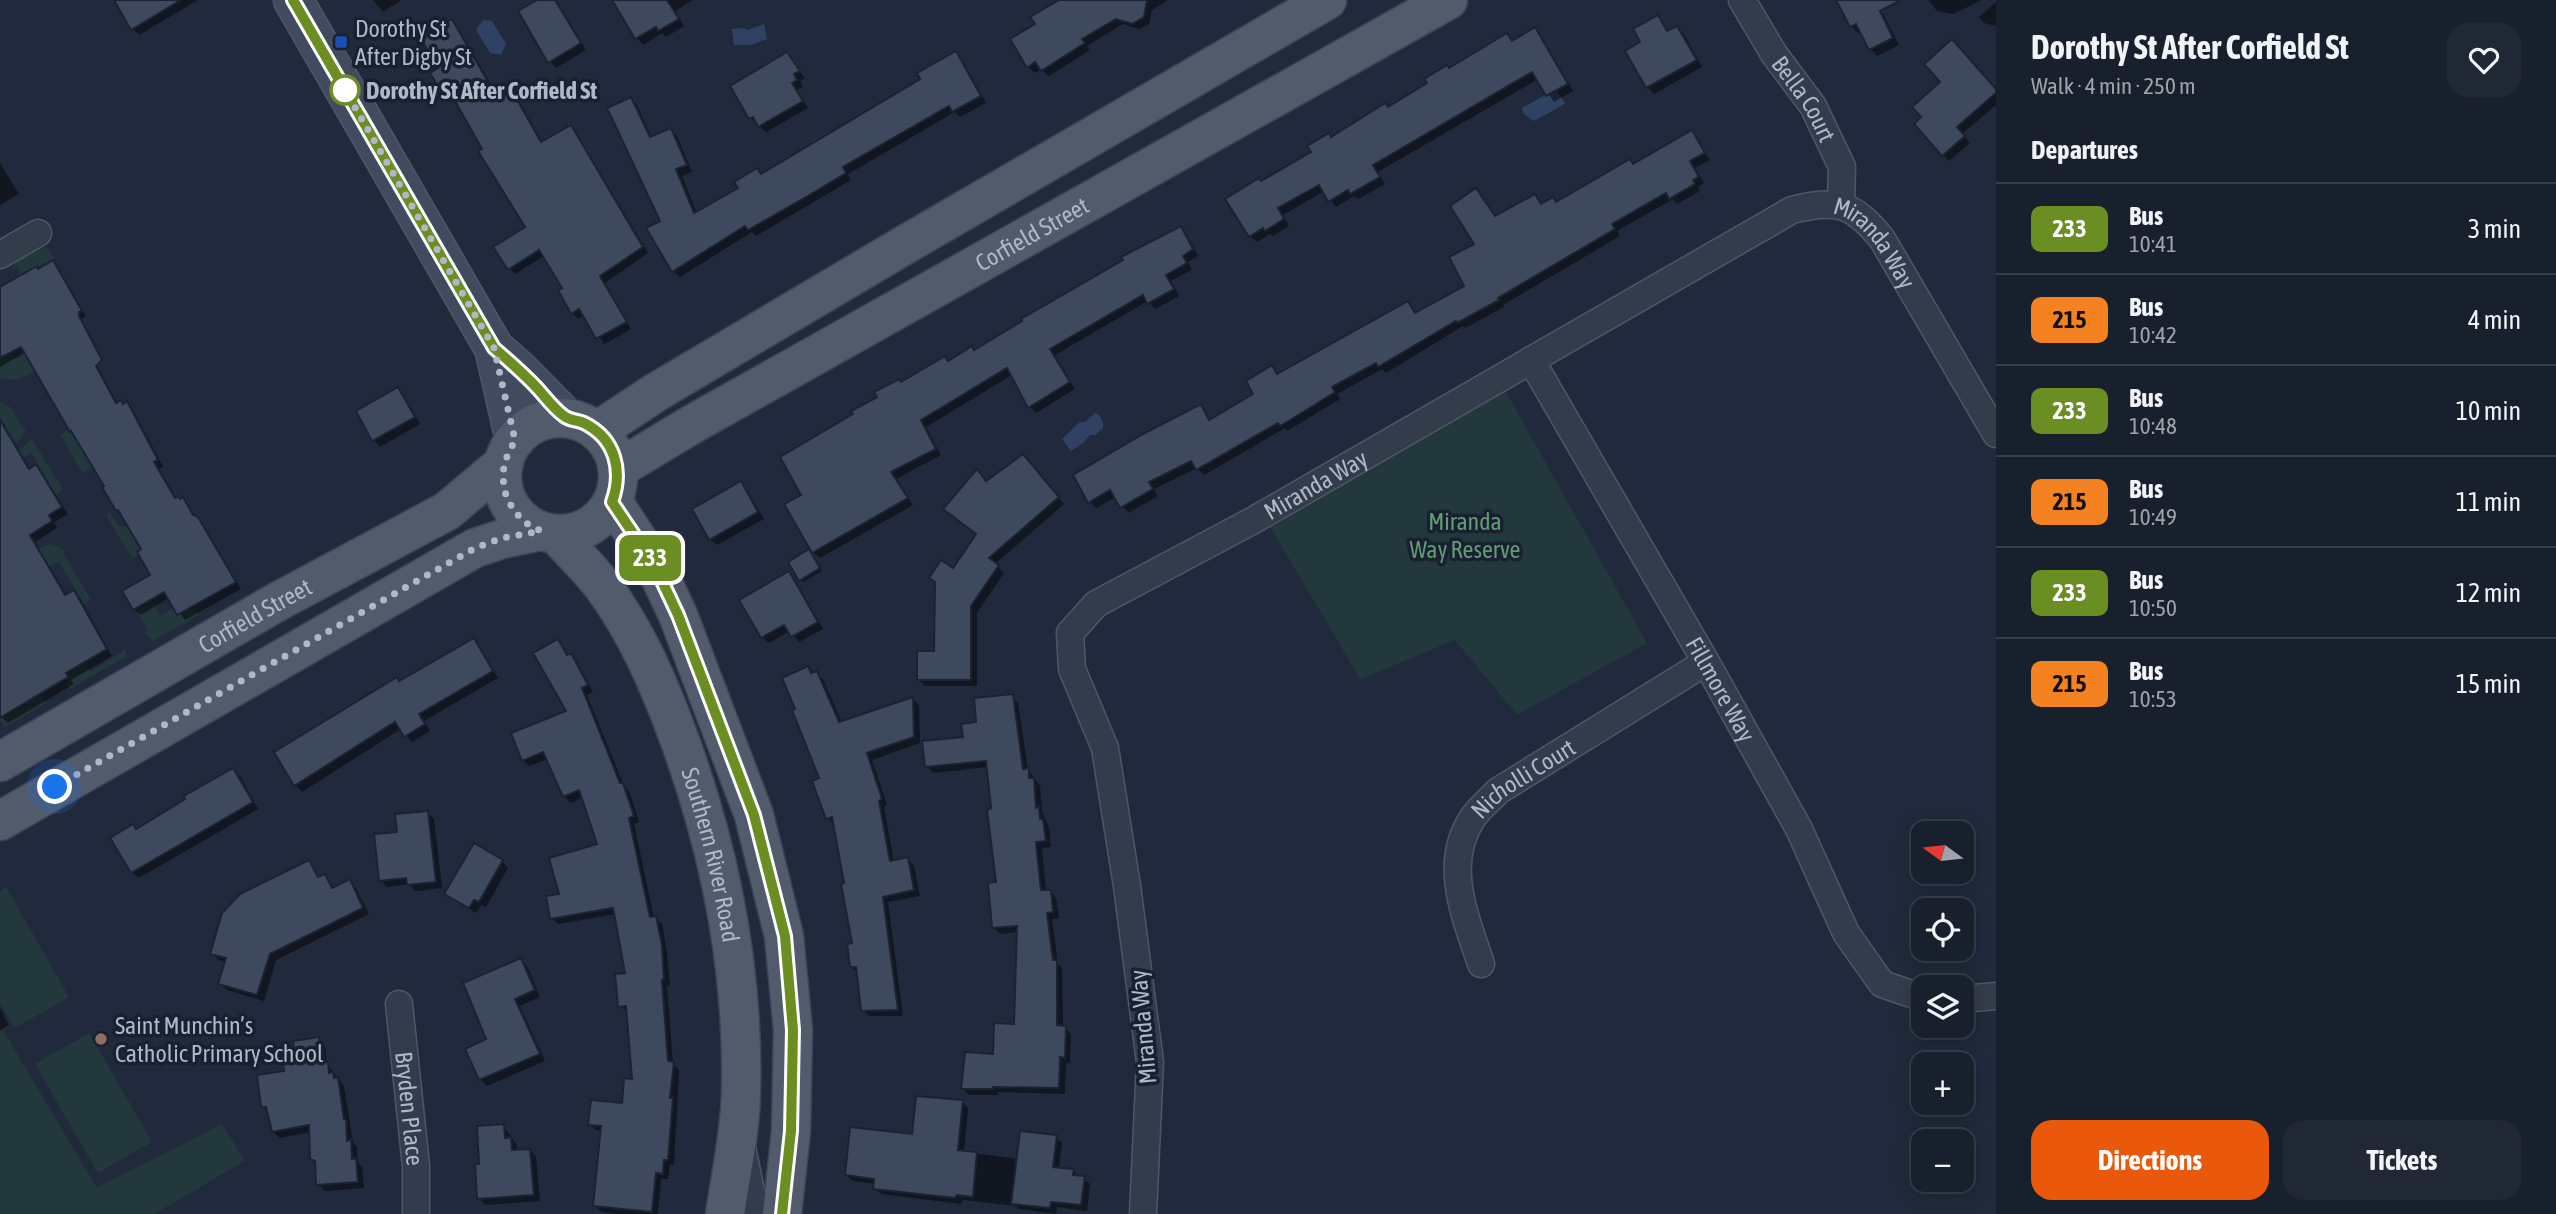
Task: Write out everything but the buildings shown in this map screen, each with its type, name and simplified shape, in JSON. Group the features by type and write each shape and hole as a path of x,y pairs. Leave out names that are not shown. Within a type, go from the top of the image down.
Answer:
{"main road":[{"path":"293,0 494,348 611,448 615,486 603,516 589,527 573,533 548,533 526,523 514,511 506,496 503,479 510,451 494,348"},
{"path":"510,451 529,427 547,419 581,425 658,391 1327,0"},
{"name":"Corfield Street","path":"615,486 691,425 1448,0"},
{"name":"Corfield Street","path":"0,762 277,602 447,511 510,451"},
{"name":"Southern River Road","path":"615,486 678,615 754,815 785,936 793,1030 791,1131 782,1214"},
{"name":"Corfield Street","path":"0,821 475,548 502,538 548,533"},
{"name":"Southern River Road","path":"548,533 600,583 660,687 697,789 718,864 738,995 741,1085 737,1140 725,1214"}],"street":[{"name":"Bella Court","path":"1742,0 1774,54 1813,106 1842,167 1841,205"},
{"name":"Miranda Way","path":"1143,1214 1150,1062 1105,748 1072,669 1070,633 1096,604 1252,521 1792,210 1819,203 1841,205 1867,220 1882,239 1996,434"},
{"path":"0,255 38,233"},
{"name":"Fillmore Way","path":"1531,360 1706,662 1799,829 1846,933 1882,984 1911,994"},
{"name":"Nicholli Court","path":"1481,964 1459,899 1460,844 1472,818 1498,792 1706,662"},
{"path":"1974,998 1996,996"},
{"name":"Bryden Place","path":"399,1004 416,1166 416,1214"},
{"path":"737,1140 749,1199 757,1214"}],"green space":[{"path":"46,246 55,258 23,274 19,283 17,277 20,271 17,267 13,269 16,261"},
{"path":"31,350 39,363 32,367 34,372 16,380 0,378 0,355 3,353 5,357 13,353 16,359"},
{"name":"Miranda Way Reserve","path":"1506,392 1647,643 1517,715 1455,640 1360,679 1268,523"},
{"path":"0,401 10,407 26,431 17,444 0,418"},
{"path":"67,430 73,432 92,464 92,468 82,473 61,435"},
{"path":"32,439 63,490 56,495 31,453 11,463 7,458"},
{"path":"110,512 118,525 131,529 142,548 136,552 138,555 132,558 106,515"},
{"path":"51,544 63,549 91,599 84,604 59,562 50,566 47,563 0,572"},
{"path":"152,601 160,616 172,609 178,616 193,608 199,615 152,641 144,633 148,630 137,611"},
{"path":"125,650 127,656 70,689 66,681 70,678 67,674 85,663 90,672"},
{"path":"38,689 46,703 5,727 0,718 27,705 25,701"},
{"path":"6,887 69,997 15,1028 0,1003 0,891"},
{"path":"3,1030 97,1188 222,1124 245,1161 154,1214 0,1214 0,1031"},
{"path":"89,1033 152,1142 98,1173 35,1064"}],"water":[{"path":"483,20 492,21 506,44 501,55 490,53 476,30"},
{"path":"764,24 767,39 751,45 734,45 732,29 748,30"},
{"path":"1556,89 1565,103 1563,105 1534,121 1524,114 1522,108"},
{"path":"1095,413 1103,422 1103,428 1071,451 1062,439 1080,422 1085,422"}],"bus line":[{"name":"233","path":"293,0 494,348 566,418 582,422 597,431 614,455 618,486 612,502 655,566 678,615 754,815 785,936 793,1030 791,1131 782,1214"}],"place":[{"name":"Dorothy St After Digby St","path":"341,42"},
{"name":"Dorothy St After Corfield St","path":"345,90"},
{"name":"Saint Munchin’s Catholic Primary School","path":"101,1039"}],"route":[{"path":"55,787 475,548 502,538 541,531 526,523 514,511 506,496 504,463 515,440 494,348 345,90"}]}
